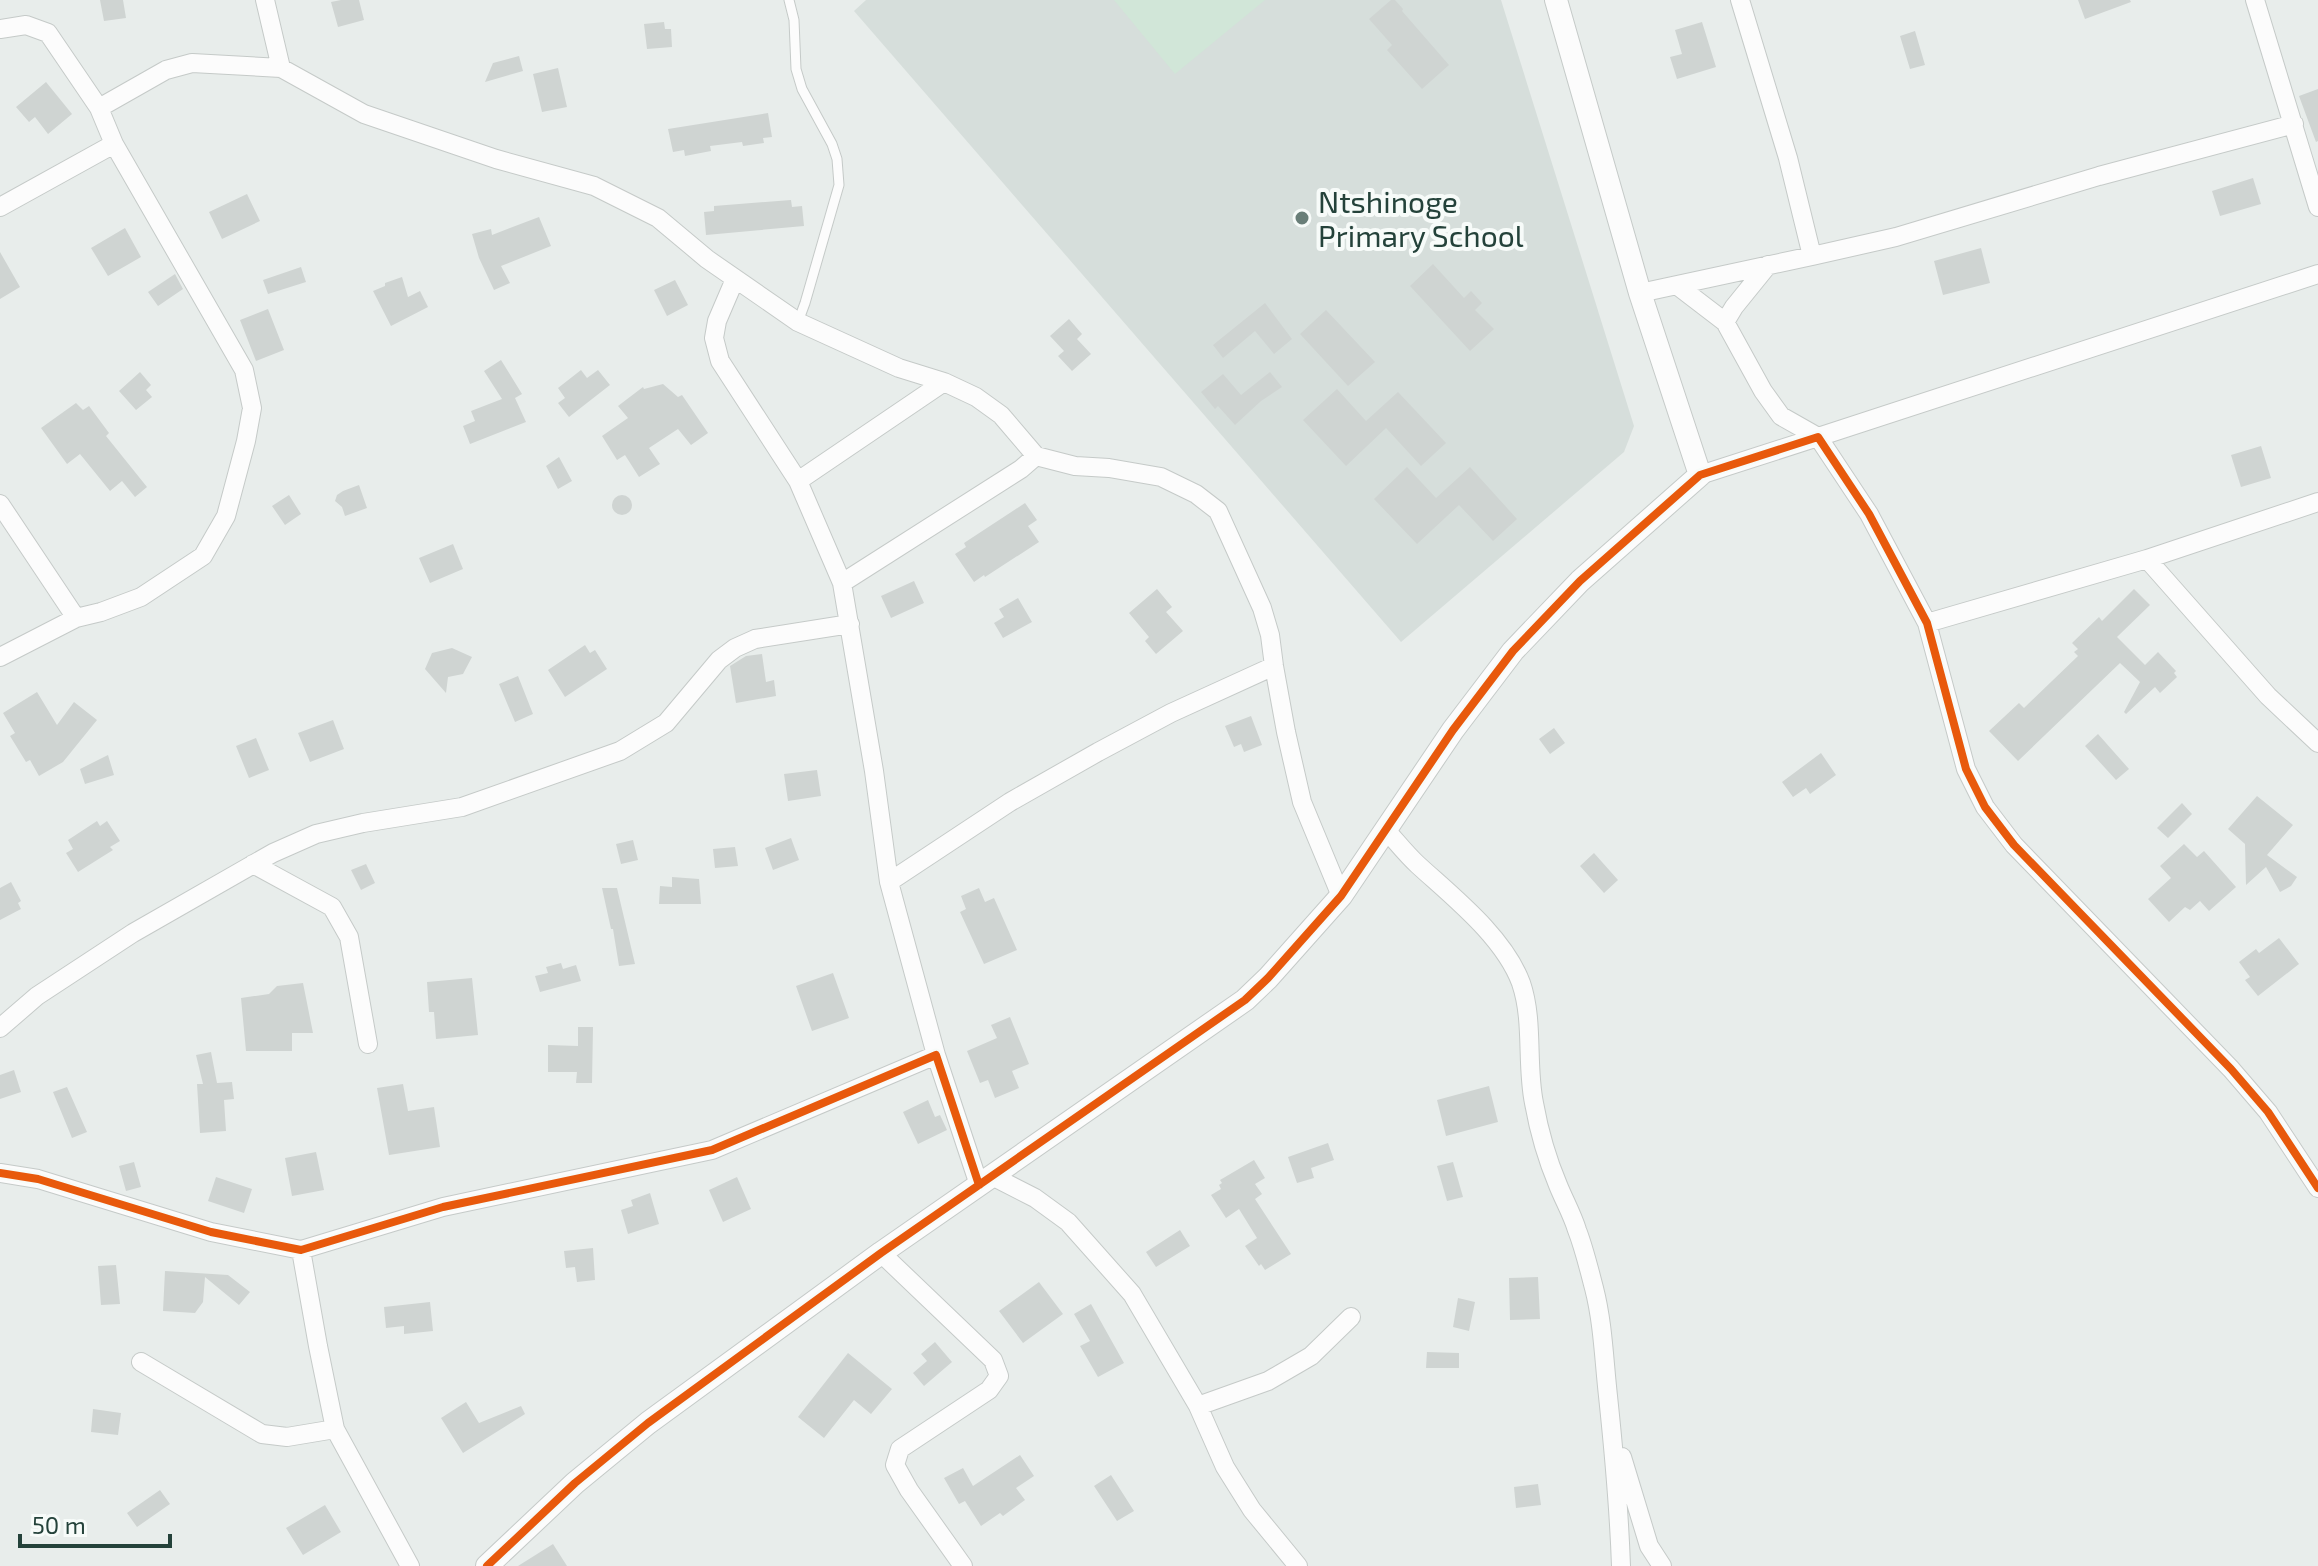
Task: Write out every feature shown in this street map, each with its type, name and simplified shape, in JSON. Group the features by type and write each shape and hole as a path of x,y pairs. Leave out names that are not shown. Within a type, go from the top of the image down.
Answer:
{"street":[{"path":"265,0 281,68"},
{"path":"1556,0 1640,293 1700,475"},
{"path":"1740,0 1788,158 1812,256"},
{"path":"2255,0 2318,207"},
{"path":"0,29 26,25 48,33 99,108 114,144 244,370 252,408 226,516 203,556 141,597 76,618 0,657"},
{"path":"99,108 166,70 192,63 281,68 364,114 496,159 594,186 658,218 707,259 798,322 899,368 944,382 976,397 1001,415 1036,456 1075,466 1161,477 1196,494 1218,511 1262,608 1302,802 1341,896"},
{"path":"1640,293 1896,237 2099,176 2294,124"},
{"path":"0,207 114,144"},
{"path":"1725,322 1768,265"},
{"path":"487,1566 575,1483 648,1423 881,1253 1245,1000 1341,896 1453,730 1513,651 1580,581 1700,475 2318,274"},
{"path":"735,279 717,321 714,338 720,361 798,481 842,583 889,882 936,1055 985,1180 1035,1198 1068,1222 1132,1294 1198,1406 1225,1467 1252,1510 1298,1566"},
{"path":"1678,286 1725,322 1763,391 1781,416 1818,437 1869,514 1927,623 1966,769 1985,807 2014,845 2231,1069 2312,1167 2318,1188"},
{"path":"798,481 944,382"},
{"path":"842,583 1021,469 1036,456"},
{"path":"1927,623 2147,559 2318,502"},
{"path":"0,504 76,618"},
{"path":"2147,559 2268,696 2318,743"},
{"path":"0,1028 37,996 133,933 273,853 316,834 462,807 620,751 666,723 719,660 735,648 755,639 850,624"},
{"path":"889,882 1010,802 1098,752 1171,713 1274,666"},
{"path":"1385,829 1415,863 1450,893 1481,926 1502,950 1521,983 1529,1025 1529,1065 1534,1102 1557,1184 1579,1234 1595,1292 1612,1424 1621,1566"},
{"path":"253,864 332,907 349,937 368,1044"},
{"path":"0,1173 38,1179 211,1232 301,1250 443,1207 712,1150 936,1055"},
{"path":"301,1250 335,1429 410,1566"},
{"path":"881,1253 993,1360 999,1376 989,1390 900,1449 895,1465 963,1566"},
{"path":"1198,1406 1268,1381 1311,1356 1351,1317"},
{"path":"141,1362 262,1434 287,1437 335,1429"},
{"path":"1612,1424 1649,1546 1662,1566"}],"lane":[{"path":"789,0 794,20 796,69 802,89 832,144 837,159 839,185 798,322"}],"shaded area":[{"name":"Ntshinoge Primary School","path":"866,0 1501,0 1634,426 1624,452 1401,642 854,11"}],"green space":[{"path":"1114,0 1265,0 1175,74"}],"building":[{"path":"100,0 123,0 126,18 104,21"},
{"path":"359,0 364,20 338,27 331,2"},
{"path":"1395,0 1449,65 1422,89 1387,50 1392,45 1369,19"},
{"path":"2078,0 2130,0 2131,2 2085,19"},
{"path":"664,22 665,29 671,29 672,47 647,49 644,24"},
{"path":"1702,22 1716,67 1677,79 1670,57 1682,54 1675,30"},
{"path":"1915,31 1925,65 1910,69 1900,36"},
{"path":"519,56 523,71 485,82 493,63"},
{"path":"558,68 567,107 542,112 533,74"},
{"path":"46,82 72,114 48,134 35,117 29,122 16,107"},
{"path":"2318,89 2318,141 2316,142 2299,96"},
{"path":"768,113 772,137 763,138 764,143 710,146 711,151 685,156 684,150 673,152 668,129"},
{"path":"2253,178 2261,204 2220,216 2212,191"},
{"path":"247,194 260,221 222,239 209,212"},
{"path":"791,200 792,207 802,206 804,226 706,235 704,212 714,211 714,206"},
{"path":"539,217 551,246 501,266 510,283 494,290 472,234 491,229 492,235"},
{"path":"125,228 141,257 108,276 91,248"},
{"path":"1981,248 1990,283 1943,295 1934,261"},
{"path":"0,252 20,287 0,299"},
{"path":"1433,264 1464,298 1471,291 1482,303 1475,310 1494,329 1470,351 1410,286"},
{"path":"301,267 306,282 268,294 263,280"},
{"path":"175,274 183,289 158,306 148,292"},
{"path":"402,277 408,297 420,291 428,307 391,326 373,291"},
{"path":"675,280 688,305 667,316 654,290"},
{"path":"1265,303 1292,339 1274,354 1255,331 1223,358 1213,345"},
{"path":"268,309 284,350 256,361 240,320"},
{"path":"1326,310 1375,362 1348,386 1300,334"},
{"path":"1069,319 1082,334 1077,339 1091,354 1072,371 1058,356 1064,351 1050,336"},
{"path":"501,360 522,394 515,398 526,422 470,444 463,426 475,421 471,411 502,399 484,371"},
{"path":"581,370 587,378 598,370 610,385 569,417 558,403 565,398 558,388"},
{"path":"140,372 151,385 146,390 152,397 136,410 119,391"},
{"path":"1270,372 1282,387 1235,425 1218,406 1215,409 1201,392 1223,374 1241,395"},
{"path":"663,384 678,397 682,395 708,433 691,445 678,429 649,448 660,464 639,477 625,455 617,460 602,436 628,418 618,406 643,387"},
{"path":"1337,389 1366,421 1398,392 1446,443 1421,466 1386,428 1346,466 1303,420"},
{"path":"76,403 83,410 89,406 109,433 106,436 147,487 135,497 122,481 110,491 80,454 67,464 41,428"},
{"path":"2261,446 2271,478 2241,487 2231,455"},
{"path":"559,457 572,481 558,489 546,466"},
{"path":"1407,467 1436,498 1470,467 1517,519 1493,541 1459,505 1417,544 1374,499"},
{"path":"359,485 367,508 345,516 342,507 335,501 337,495"},
{"path":"289,495 301,514 285,525 272,506"},
{"path":"622,495 629,498 632,505 629,512 622,515 615,512 612,505 615,498"},
{"path":"1025,503 1037,520 1028,526 1039,542 974,582 955,554 966,547 964,543"},
{"path":"453,544 463,569 430,583 419,558"},
{"path":"914,581 924,603 891,618 881,596"},
{"path":"1157,589 1172,607 1166,612 1183,631 1156,654 1145,641 1149,637 1129,613"},
{"path":"2134,589 2150,605 2117,637 2145,665 2158,652 2176,671 2177,677 2160,693 2155,687 2126,714 2124,712 2140,682 2120,663 2018,761 1989,731 2019,703 2024,708 2078,656 2074,652 2078,649 2072,643 2099,617 2102,621"},
{"path":"1018,598 1032,622 1003,638 994,623 1004,617 999,609"},
{"path":"585,645 590,653 595,650 607,669 565,697 548,670"},
{"path":"452,648 472,657 463,674 448,677 446,693 425,669 432,653"},
{"path":"762,654 766,682 774,680 776,696 736,703 730,666 746,656"},
{"path":"518,676 533,714 515,722 499,684"},
{"path":"37,692 57,725 74,702 97,720 63,762 39,776 10,736 15,733 3,713"},
{"path":"1251,716 1262,745 1244,752 1241,744 1234,747 1225,726"},
{"path":"333,720 344,749 310,762 298,733"},
{"path":"1554,728 1565,743 1550,754 1539,739"},
{"path":"2098,734 2129,769 2116,780 2085,746"},
{"path":"256,738 269,770 249,778 236,746"},
{"path":"1821,753 1836,775 1810,794 1806,788 1793,797 1782,782"},
{"path":"108,755 114,775 85,784 80,769"},
{"path":"817,770 821,796 788,801 784,774"},
{"path":"2257,796 2293,825 2267,855 2297,877 2291,886 2280,892 2266,867 2246,885 2245,844 2228,829"},
{"path":"2182,803 2192,814 2168,838 2157,828"},
{"path":"97,821 100,826 107,821 120,841 110,847 113,850 78,872 66,853 73,849 68,840"},
{"path":"791,838 799,860 773,870 765,848"},
{"path":"633,840 638,860 621,864 616,844"},
{"path":"2184,844 2197,857 2204,851 2236,887 2209,911 2200,901 2190,910 2185,907 2169,922 2148,899 2171,878 2160,866"},
{"path":"735,847 738,866 715,868 713,849"},
{"path":"1594,853 1618,880 1604,893 1580,866"},
{"path":"366,864 375,883 361,890 351,870"},
{"path":"672,877 699,879 701,904 659,904 660,886 672,887"},
{"path":"11,882 21,901 18,903 21,909 0,920 0,888"},
{"path":"602,888 617,888 635,964 619,966"},
{"path":"979,888 985,902 994,898 1017,950 984,964 960,912 966,909 961,896"},
{"path":"2279,938 2299,964 2258,996 2245,980 2250,977 2239,962 2256,949 2259,953"},
{"path":"561,963 563,969 576,965 581,981 540,992 535,976 548,973 546,967"},
{"path":"833,973 849,1018 812,1031 796,986"},
{"path":"472,978 478,1035 436,1039 434,1012 429,1012 427,982"},
{"path":"303,983 313,1033 292,1033 292,1051 246,1051 241,998 269,994 277,986"},
{"path":"1010,1017 1029,1064 1012,1071 1019,1088 995,1098 988,1080 980,1083 967,1051 997,1038 991,1025"},
{"path":"578,1027 593,1027 592,1083 576,1083 577,1072 548,1072 548,1045 578,1046"},
{"path":"211,1052 217,1083 232,1082 234,1099 224,1100 226,1131 200,1133 197,1084 203,1084 196,1055"},
{"path":"14,1070 21,1092 0,1099 0,1075"},
{"path":"403,1084 408,1111 434,1107 440,1147 389,1155 377,1088"},
{"path":"1489,1086 1498,1122 1446,1136 1437,1100"},
{"path":"67,1087 87,1132 72,1138 53,1092"},
{"path":"928,1100 935,1117 940,1115 947,1130 918,1144 903,1112"},
{"path":"1328,1143 1334,1160 1311,1168 1314,1178 1297,1183 1288,1157"},
{"path":"316,1152 324,1190 292,1196 285,1158"},
{"path":"1254,1160 1265,1178 1255,1184 1262,1194 1255,1199 1291,1254 1265,1270 1245,1246 1257,1238 1239,1209 1226,1218 1211,1195 1221,1189 1220,1180"},
{"path":"134,1162 141,1187 126,1191 119,1166"},
{"path":"1453,1162 1463,1197 1447,1201 1437,1166"},
{"path":"216,1177 252,1189 244,1213 208,1201"},
{"path":"737,1177 751,1209 723,1222 709,1190"},
{"path":"650,1193 659,1224 628,1234 621,1210 633,1206 631,1200"},
{"path":"1180,1230 1190,1246 1156,1267 1146,1252"},
{"path":"593,1248 595,1280 577,1282 575,1267 566,1268 564,1251"},
{"path":"116,1265 120,1304 101,1305 98,1266"},
{"path":"165,1271 228,1275 250,1292 239,1305 205,1277 203,1302 195,1313 163,1311"},
{"path":"1538,1277 1540,1319 1510,1320 1509,1278"},
{"path":"1039,1282 1063,1314 1023,1343 999,1311"},
{"path":"1458,1298 1475,1302 1469,1331 1453,1327"},
{"path":"430,1302 433,1331 404,1334 404,1326 386,1328 384,1307"},
{"path":"1091,1304 1124,1363 1098,1377 1080,1346 1090,1341 1074,1314"},
{"path":"935,1342 952,1362 924,1386 913,1373 927,1361 921,1354"},
{"path":"1427,1352 1459,1353 1459,1368 1426,1368"},
{"path":"848,1353 892,1389 871,1414 854,1400 824,1438 798,1417"},
{"path":"466,1402 479,1423 521,1406 525,1414 463,1453 441,1418"},
{"path":"93,1409 121,1413 118,1435 91,1432"},
{"path":"1020,1455 1034,1476 1016,1488 1025,1500 1003,1516 1000,1513 981,1526 965,1501 959,1504 944,1478 963,1468 973,1486"},
{"path":"1111,1475 1134,1511 1117,1521 1094,1486"},
{"path":"1538,1484 1541,1505 1516,1508 1514,1487"},
{"path":"160,1490 170,1504 137,1527 127,1513"},
{"path":"325,1505 341,1532 303,1555 286,1528"},
{"path":"553,1544 567,1566 518,1566"}],"cycle path":[{"path":"487,1566 575,1483 648,1423 881,1253 1245,1000 1341,896 1453,730 1513,651 1580,581 1700,475 1818,437 1869,514 1927,623 1966,769 1985,807 2014,845 2231,1069 2268,1112 2318,1188"},
{"path":"0,1173 38,1179 211,1232 301,1250 443,1207 712,1150 936,1055 979,1185"}],"place":[{"name":"Ntshinoge Primary School","path":"1302,218"}]}
